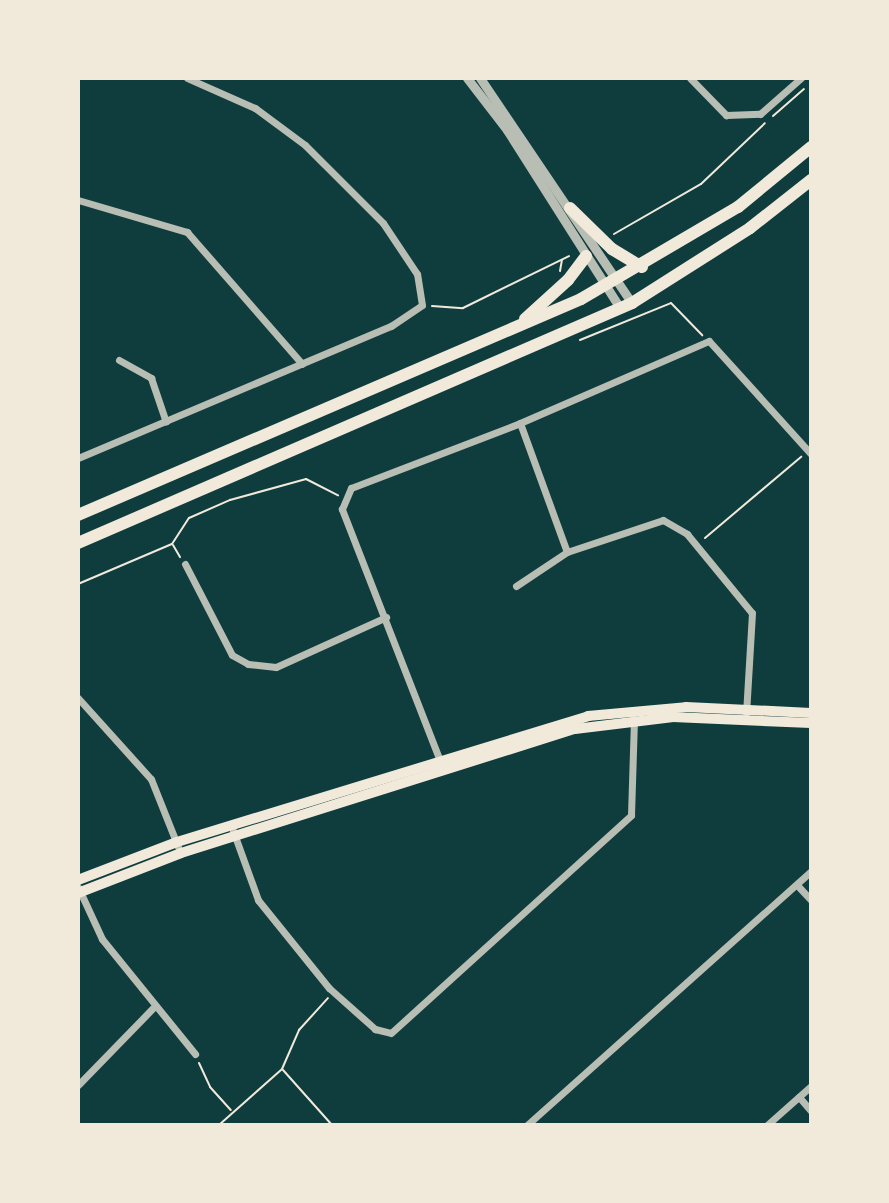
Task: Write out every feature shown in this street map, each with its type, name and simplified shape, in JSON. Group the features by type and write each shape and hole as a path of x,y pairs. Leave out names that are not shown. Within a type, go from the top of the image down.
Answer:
{"main road":[{"path":"78,515 502,334 611,283 738,207 811,147"},
{"path":"78,543 626,306 739,235 811,180"},
{"path":"570,208 612,249 642,267"},
{"path":"502,334 550,299 586,256"},
{"path":"78,880 442,766 556,723 634,714 811,713"},
{"path":"746,714 811,723"},
{"path":"79,891 179,848"}],"street":[{"path":"78,458 391,326 422,305 417,274 383,223 305,145 255,108 187,78"},
{"path":"467,78 507,130 586,256 611,283"},
{"path":"480,78 570,208 626,306"},
{"path":"690,78 726,115 760,114 801,78"},
{"path":"78,200 187,232 302,364"},
{"path":"442,766 342,509 351,488 520,423 709,341 810,453"},
{"path":"119,360 151,378 166,422"},
{"path":"520,423 567,552"},
{"path":"516,586 567,552 663,520 696,545 752,613 746,714"},
{"path":"185,564 232,655 248,664 276,667 386,617"},
{"path":"78,698 151,779 179,848"},
{"path":"234,833 258,900 329,988 375,1029 391,1033 631,815 634,714"},
{"path":"527,1125 811,871"},
{"path":"797,885 811,900"},
{"path":"79,891 102,939 153,1008 195,1054"},
{"path":"78,1085 153,1008"},
{"path":"767,1125 811,1086"},
{"path":"799,1097 811,1111"}],"path":[{"path":"614,234 708,179 749,134 811,82"},
{"path":"422,305 463,308 562,260"},
{"path":"574,331 581,343 671,303 709,341"},
{"path":"696,545 810,453"},
{"path":"78,584 172,544 189,518 291,483 306,479 346,499"},
{"path":"172,544 185,564"},
{"path":"219,1125 232,1110 282,1069 299,1030 328,999 329,988"},
{"path":"195,1054 210,1087 232,1110"},
{"path":"282,1069 332,1125"}]}
